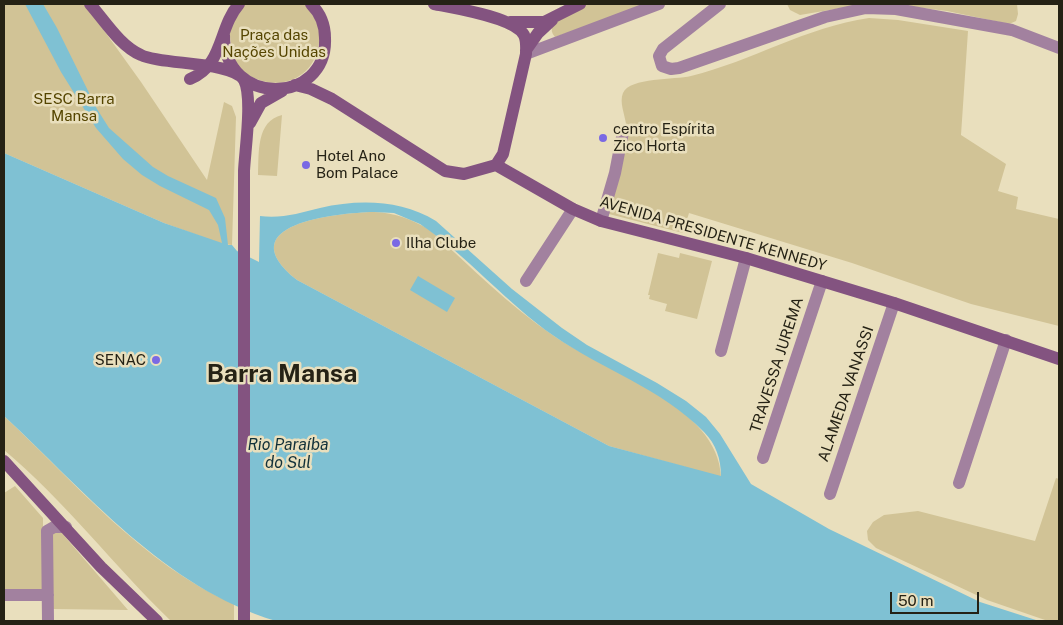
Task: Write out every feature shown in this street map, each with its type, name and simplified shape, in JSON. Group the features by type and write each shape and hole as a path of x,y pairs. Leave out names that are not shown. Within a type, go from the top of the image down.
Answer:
{"main road":[{"path":"90,4 121,40 142,56 230,72 260,88 270,89 293,86 311,89 332,99 445,171 464,174 496,165 503,154 526,52 538,33 560,14"},
{"path":"190,78 209,67 217,53 229,17 239,4"},
{"path":"246,137 251,118 261,104 310,75 324,51 323,23 311,4"},
{"path":"434,4 449,5 502,20 539,23 580,4"},
{"path":"502,20 522,33 526,52"},
{"path":"224,34 225,48 229,61 242,77 248,94 244,171 244,621"},
{"name":"AVENIDA PRESIDENTE KENNEDY","path":"496,165 573,209 601,221 746,258 1006,340 1059,359"},
{"path":"4,461 101,567 157,621"}],"street":[{"path":"526,52 658,4"},
{"path":"720,4 663,49 659,56 659,61 666,68 679,68 825,17 852,10 881,8 1012,30 1059,48"},
{"path":"601,221 615,173 623,132"},
{"path":"526,281 573,209"},
{"path":"721,351 746,258"},
{"name":"TRAVESSA JUREMA","path":"764,458 822,281"},
{"name":"ALAMEDA VANASSI","path":"830,494 894,304"},
{"path":"960,483 1006,340"},
{"path":"48,621 47,531 54,527 66,527"},
{"path":"4,595 48,595"}],"green space":[{"name":"SESC Barra Mansa","path":"4,4 85,4 141,82 207,180 224,102 232,106 236,117 232,245 222,244 164,223 4,153"},
{"name":"Praça das Nações Unidas","path":"244,4 306,5 316,22 320,35 315,59 309,68 293,79 273,83 252,77 238,66 235,61 229,31"},
{"path":"588,4 650,4 555,37 552,31 556,21 569,12"},
{"path":"787,4 865,4 800,15 790,10"},
{"path":"889,4 1017,4 1018,14 1016,21 1009,24 947,11"},
{"path":"869,18 898,20 968,31 961,135 1006,164 998,191 1018,197 1016,209 1059,219 1059,326 971,304 852,263 689,213 683,233 605,213 626,133 622,97 627,88 643,82 691,76 714,70 801,36 846,22"},
{"path":"282,115 277,176 258,175 259,148 263,131 274,118"},
{"name":"Ilha Clube","path":"374,212 403,217 430,230 490,285 537,324 575,349 656,393 680,410 701,430 715,452 721,477 609,446 297,280 279,261 274,246 281,234 295,225 336,215"},
{"path":"658,253 679,258 680,253 712,261 697,319 665,311 667,304 649,299 650,295 648,295"},
{"path":"4,416 111,520 140,545 169,567 201,587 234,604 234,621 171,621 48,490 4,450"},
{"path":"1056,478 1059,479 1059,621 1045,620 987,600 876,548 868,540 867,531 873,522 884,515 918,511 1035,541"},
{"path":"15,486 43,518 43,591 4,591 4,493"},
{"path":"60,531 128,610 53,609 52,532"}],"water":[{"name":"Rio Paraíba do Sul","path":"25,4 43,4 97,109 109,128 153,167 216,198 225,218 228,245 232,245 237,251 259,262 260,216 298,214 350,203 394,205 423,214 436,221 512,289 562,328 587,345 657,383 686,401 706,417 720,434 751,484 829,529 980,602 1039,621 276,621 236,606 198,585 129,535 4,416 4,153 164,223 222,243 218,225 209,210 160,186 142,175 123,159 96,128 61,72","holes":["374,212 394,213 420,224 438,237 536,323 554,336 651,391 687,417 704,432 715,447 719,458 721,476 609,446 297,280 279,261 274,246 281,234 295,225 336,215"]},
{"path":"418,276 455,298 447,312 410,290"}],"place":[{"name":"centro Espírita Zico Horta","path":"603,138"},
{"name":"Hotel Ano Bom Palace","path":"306,165"},
{"name":"Ilha Clube","path":"396,243"},
{"name":"SENAC","path":"156,360"}],"district":[{"name":"Barra Mansa","path":"282,374"}]}
